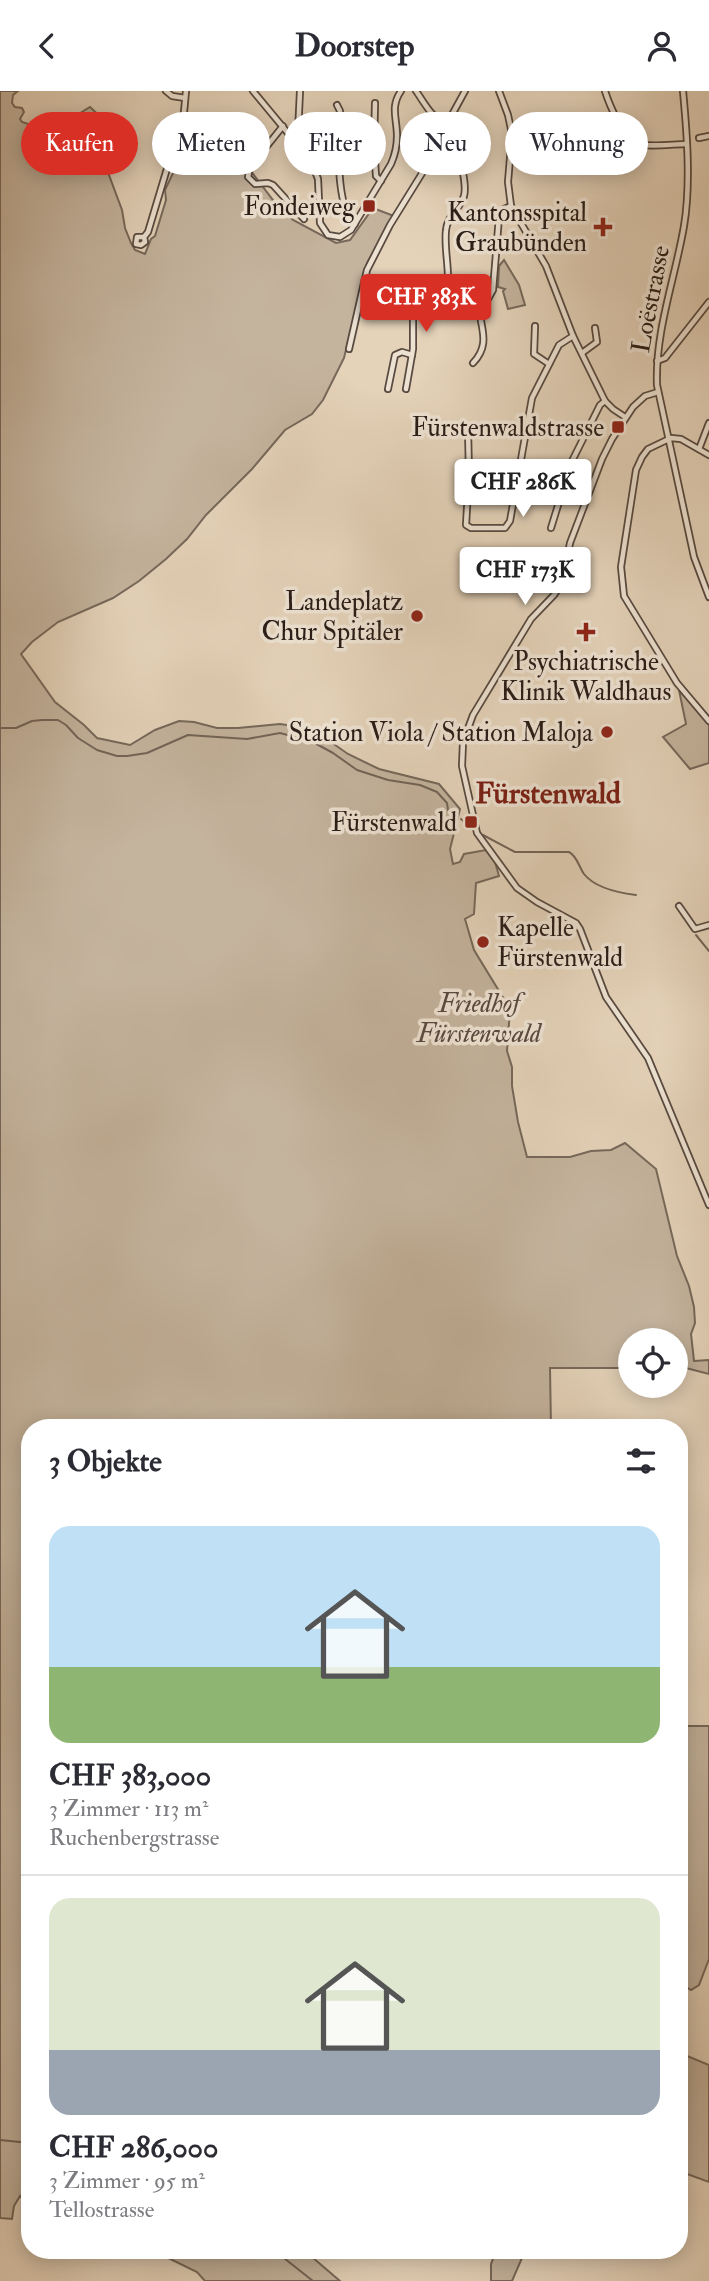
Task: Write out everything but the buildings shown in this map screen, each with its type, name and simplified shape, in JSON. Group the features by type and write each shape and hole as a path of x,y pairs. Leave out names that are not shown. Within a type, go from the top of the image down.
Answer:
{"street":[{"path":"144,237 148,232 184,112 186,94 173,96 166,91"},
{"path":"253,91 283,126 250,167 248,177 255,184 273,185 304,219"},
{"path":"299,112 300,91"},
{"path":"317,175 322,229 328,235 340,237 349,232 355,224 396,152 397,133 393,109 401,91"},
{"path":"416,91 431,112"},
{"path":"454,112 465,91"},
{"path":"499,91 512,134 508,182 512,206 546,266 573,335 605,401 625,417"},
{"path":"605,91 612,110 632,141 641,144 686,144"},
{"name":"Loëstrasse","path":"682,91 686,144 685,215 660,336 657,361 658,392 694,557 709,597"},
{"path":"375,103 374,155 376,176 381,181"},
{"path":"337,105 340,111 338,158 342,189 348,217 355,224"},
{"path":"699,138 709,136"},
{"path":"349,349 368,270 390,225 421,175"},
{"path":"448,285 446,225 461,204 465,188 462,175"},
{"path":"406,389 412,355 413,294 421,288 448,285 479,302 488,299 492,295 499,216 504,209 512,206"},
{"path":"473,363 482,351 483,341 484,330 479,302"},
{"path":"657,361 665,358 709,302"},
{"path":"535,326 534,354 549,364"},
{"path":"582,353 597,342 595,328"},
{"path":"468,429 466,525 471,528 505,528 510,521 529,406 559,345 573,335"},
{"path":"388,389 395,355 402,352 412,355"},
{"path":"658,392 640,399 625,417 602,459 570,543 562,583 531,619 473,715 465,732 462,766 477,833 517,888 578,925 606,997 648,1058 709,1205"},
{"path":"551,528 579,444 600,405 605,401"},
{"path":"699,449 709,423"},
{"path":"709,455 681,439 669,439 649,449 638,463 621,580 624,596 673,677 709,721"},
{"path":"564,486 590,490"},
{"path":"679,906 695,929 709,925"}],"green space":[{"name":"Friedhof Fürstenwald","path":"0,91 18,91 13,95 12,103 24,112 21,112 20,119 21,175 109,175 131,243 135,250 145,254 155,236 166,200 165,190 172,175 254,175 276,204 293,220 336,243 350,240 373,208 394,216 367,263 344,358 323,400 312,414 285,430 252,469 166,559 113,598 58,622 21,654 55,702 97,738 130,745 155,730 179,721 217,728 280,724 315,731 348,754 379,769 439,784 460,809 450,849 453,864 460,862 464,854 486,850 495,862 499,876 476,883 474,914 465,919 474,950 510,1009 507,1051 512,1067 518,1122 527,1157 570,1157 591,1151 611,1150 625,1143 656,1169 677,1256 694,1307 695,1323 691,1334 694,1361 709,1360 709,1374 688,1369 688,1328 618,1328 618,1368 550,1368 551,1419 21,1419 21,2197 14,2206 12,2219 0,2218"},
{"path":"90,107 95,112 82,112"},
{"path":"504,260 519,285 525,305 508,309 503,291 505,289 498,287 499,266"},
{"path":"679,690 709,725 709,763 690,769 663,737 686,724"},
{"path":"688,1726 709,1726 709,1959 699,1985 691,1990 688,1988"},
{"path":"688,2056 709,2065 709,2182 688,2174"},
{"path":"170,2259 314,2259 340,2281 205,2281 197,2272"},
{"path":"493,2259 522,2259 512,2281 491,2281"}],"waterway":[{"path":"0,728 16,728 32,721 58,720 97,750 117,756 147,753 188,735 247,739 280,733 311,741 357,770 388,780 420,785 437,792 447,803 448,810 457,817"},
{"path":"461,819 472,829"},
{"path":"483,835 515,852 569,852 584,874 595,883 636,895"},
{"path":"696,935 709,951"},
{"path":"0,2140 21,2142"},
{"path":"285,2259 313,2281"}],"place":[{"name":"Fondeiweg","path":"369,206"},
{"name":"Kantonsspital Graubünden","path":"603,227"},
{"name":"Fürstenwaldstrasse","path":"618,427"},
{"name":"Landeplatz Chur Spitäler","path":"417,616"},
{"name":"Psychiatrische Klinik Waldhaus","path":"586,632"},
{"name":"Station Viola / Station Maloja","path":"607,732"},
{"name":"Fürstenwald","path":"471,822"},
{"name":"Kapelle Fürstenwald","path":"483,942"}],"district":[{"name":"Fürstenwald","path":"548,793"}]}
